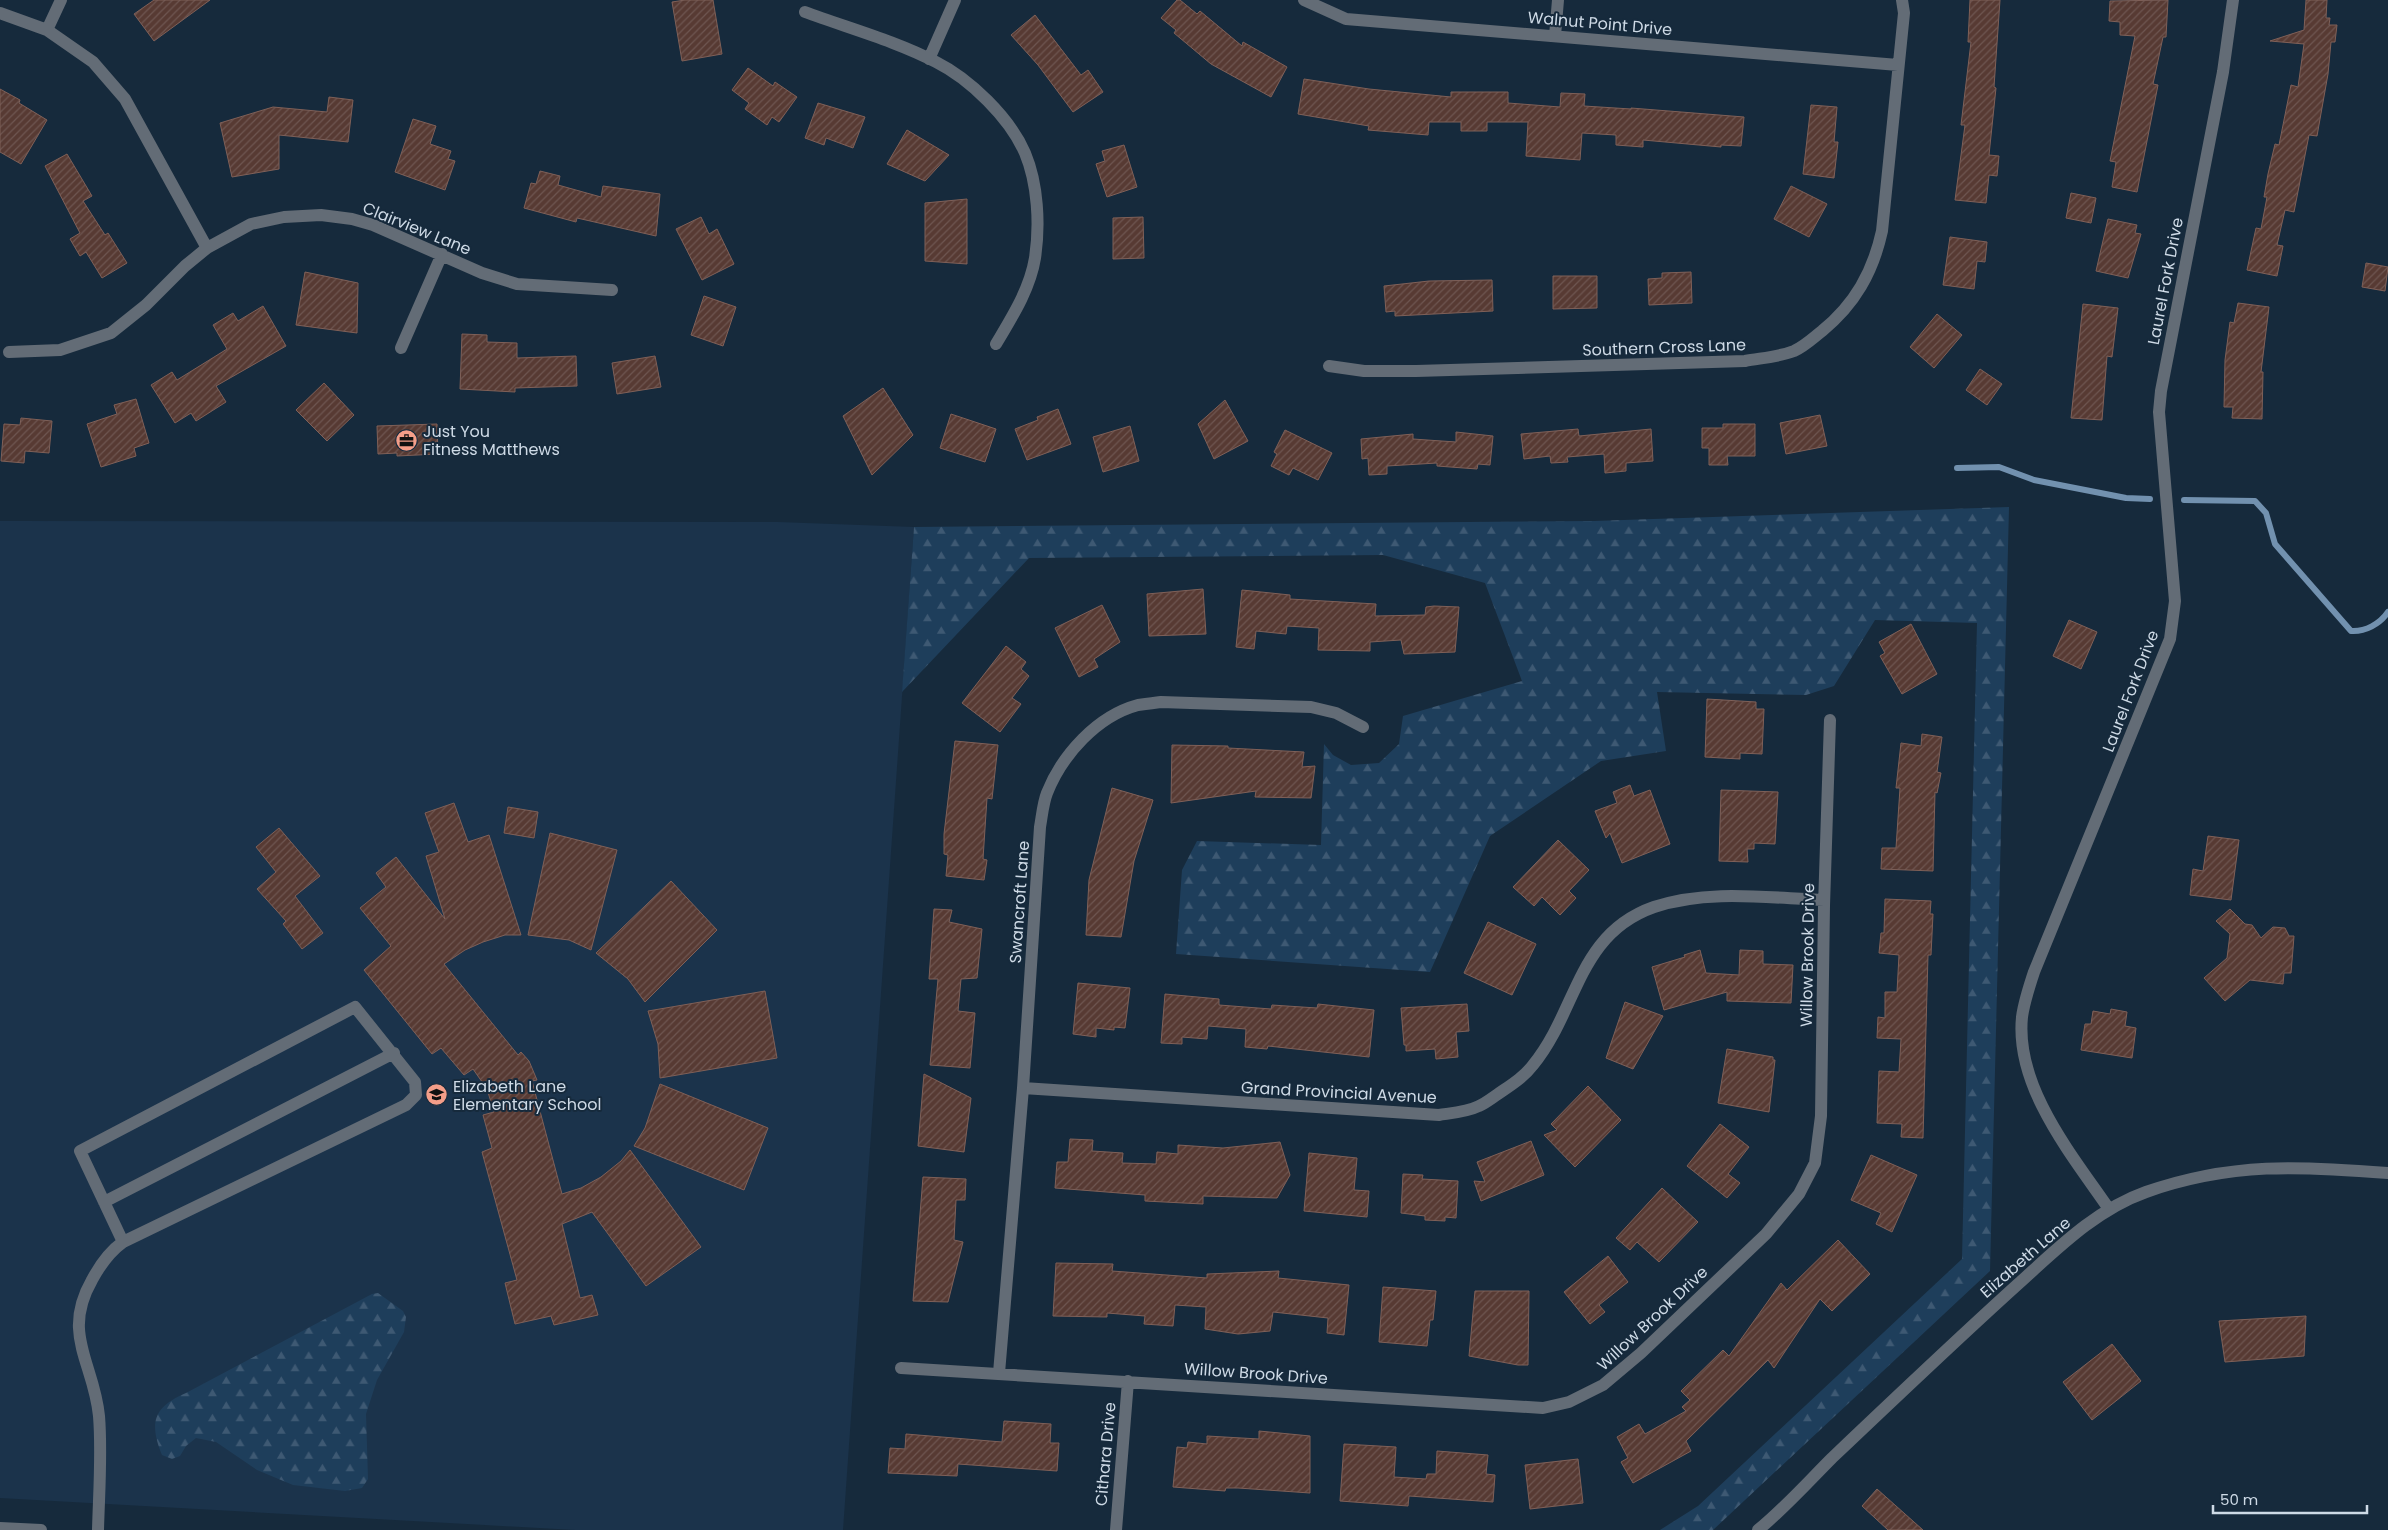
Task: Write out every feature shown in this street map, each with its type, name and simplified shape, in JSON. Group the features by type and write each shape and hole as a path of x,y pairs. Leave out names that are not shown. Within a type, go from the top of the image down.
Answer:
{"street":[{"path":"47,30 60,0"},
{"path":"928,58 955,0"},
{"name":"Walnut Point Drive","path":"1304,0 1346,19 1898,65"},
{"path":"1554,36 1558,0"},
{"name":"Southern Cross Lane","path":"1328,366 1364,372 1408,372 1745,361 1793,351 1805,345 1838,318 1852,302 1870,270 1877,251 1882,230 1904,13 1902,0"},
{"name":"Laurel Fork Drive","path":"2109,1209 2060,1138 2036,1096 2028,1071 2022,1031 2022,1016 2034,972 2170,639 2175,601 2159,412 2161,391 2223,72 2233,0"},
{"path":"805,12 928,58 958,75 992,106 1025,153 1032,181 1037,216 1035,259 1019,306 996,344"},
{"path":"0,13 47,30 93,62 126,99 206,248"},
{"name":"Clairview Lane","path":"9,352 60,350 111,333 146,305 206,248 252,224 284,217 322,216 352,219 373,225 482,272 517,284 612,290"},
{"path":"401,348 442,254"},
{"name":"Swancroft Lane","path":"999,1373 1023,1088 1040,827 1046,794 1062,765 1083,739 1112,716 1138,706 1161,702 1311,707 1336,712 1363,727"},
{"name":"Willow Brook Drive","path":"900,1368 1543,1408 1569,1402 1603,1386 1641,1353 1766,1234 1799,1194 1815,1163 1821,1116 1824,900 1830,720"},
{"name":"Grand Provincial Avenue","path":"1023,1088 1439,1115 1462,1111 1480,1106 1515,1083 1533,1065 1552,1037 1591,956 1606,937 1626,922 1654,908 1695,898 1739,897 1824,900"},
{"path":"98,1530 99,1415 79,1338 78,1319 81,1302 98,1269 112,1250 123,1242 406,1105 416,1095 415,1082 394,1053 355,1007 80,1151 123,1242"},
{"path":"104,1202 394,1053"},
{"name":"Elizabeth Lane","path":"1762,1529 1990,1309 2076,1234 2109,1209 2146,1192 2200,1177 2250,1168 2311,1167 2388,1173"},
{"name":"Cithara Drive","path":"1116,1530 1128,1381"},
{"path":"0,1528 41,1530"}],"shaded area":[{"name":"Elizabeth Lane Elementary School","path":"0,521 778,522 914,527 843,1530 575,1530 0,1498"}],"green space":[{"path":"2009,507 1990,1271 1713,1530 1660,1530 1698,1506 1962,1259 1977,623 1875,620 1834,686 1806,695 1657,692 1666,751 1601,761 1490,836 1430,972 1176,954 1182,870 1197,841 1321,845 1324,744 1333,755 1351,765 1379,763 1399,744 1403,716 1522,681 1485,583 1383,555 1029,558 902,692 914,527 1594,521"},
{"path":"378,1293 403,1311 406,1317 404,1332 377,1380 366,1414 368,1479 362,1488 345,1491 293,1485 257,1470 216,1442 196,1438 186,1446 180,1456 172,1459 162,1455 155,1425 160,1410 166,1404 372,1294"}],"building":[{"path":"154,0 210,0 154,41 134,14"},
{"path":"713,0 722,54 682,61 672,2"},
{"path":"1177,0 1180,0 1197,14 1200,11 1242,46 1243,42 1287,67 1271,97 1211,64 1174,33 1176,30 1161,18"},
{"path":"1970,0 2000,0 1994,87 1996,88 1989,155 1999,156 1997,176 1989,175 1986,203 1955,200 1965,125 1961,125 1971,42 1968,42"},
{"path":"2168,0 2166,37 2163,37 2153,84 2158,85 2137,192 2112,187 2116,162 2110,161 2135,36 2120,35 2120,22 2109,21 2110,1"},
{"path":"2306,0 2327,0 2326,18 2330,18 2329,25 2337,25 2335,42 2331,42 2328,74 2317,136 2309,135 2294,212 2285,210 2277,245 2283,246 2277,276 2247,270 2256,228 2261,229 2267,197 2264,197 2268,174 2275,144 2279,145 2291,85 2298,87 2304,44 2270,41 2304,30"},
{"path":"1035,15 1081,75 1088,70 1103,92 1073,112 1038,65 1011,35"},
{"path":"748,68 773,86 775,82 797,97 779,122 772,117 767,125 745,109 749,103 732,90"},
{"path":"1304,79 1369,89 1451,97 1451,92 1508,92 1508,103 1560,107 1561,93 1585,94 1584,106 1744,117 1741,146 1721,145 1721,147 1643,140 1643,147 1616,145 1616,135 1582,133 1580,160 1526,156 1528,122 1487,122 1487,131 1461,131 1461,122 1429,122 1428,135 1368,130 1369,126 1298,114"},
{"path":"0,89 20,100 19,103 47,120 21,164 0,152"},
{"path":"329,97 353,100 348,142 279,135 279,169 232,177 220,123 273,107 327,112"},
{"path":"818,103 865,117 853,148 826,138 824,145 805,138"},
{"path":"1811,105 1837,107 1834,142 1838,142 1834,178 1803,174"},
{"path":"413,119 436,126 430,144 451,151 448,159 455,161 445,190 395,172"},
{"path":"907,130 949,155 925,181 887,164"},
{"path":"1124,145 1137,187 1107,197 1096,164 1105,161 1102,151"},
{"path":"67,154 92,196 83,201 105,235 108,233 127,263 102,278 86,252 80,256 70,239 80,233 45,166"},
{"path":"540,171 560,176 558,185 601,197 603,186 660,194 656,236 577,218 576,222 524,208 531,183 536,184"},
{"path":"1791,186 1827,204 1809,237 1774,219"},
{"path":"2071,193 2096,198 2091,223 2066,218"},
{"path":"967,199 967,264 925,261 925,203"},
{"path":"701,217 709,234 717,229 734,264 702,280 676,229"},
{"path":"1143,217 1144,258 1113,259 1113,218"},
{"path":"2108,219 2137,225 2135,233 2141,234 2128,278 2096,271"},
{"path":"1950,237 1987,242 1985,262 1977,261 1974,289 1943,285"},
{"path":"2366,263 2388,267 2385,291 2362,287"},
{"path":"305,272 358,283 357,333 296,325"},
{"path":"1691,272 1692,303 1649,305 1648,279 1662,278 1662,273"},
{"path":"1553,276 1597,276 1597,308 1553,309"},
{"path":"1492,280 1493,311 1395,316 1395,311 1386,312 1384,286 1429,281"},
{"path":"704,296 736,307 723,346 691,335"},
{"path":"2238,303 2269,307 2261,372 2263,372 2262,419 2232,418 2233,407 2224,407 2225,360 2230,322 2234,323"},
{"path":"2083,304 2118,308 2112,357 2107,356 2102,420 2071,418"},
{"path":"263,306 286,346 216,386 226,402 196,421 191,413 175,423 151,385 172,372 177,380 227,349 213,325 233,313 238,321"},
{"path":"1937,314 1962,335 1934,368 1910,347"},
{"path":"462,334 487,335 487,342 517,343 517,358 576,356 577,386 515,388 515,392 460,389"},
{"path":"655,356 661,387 617,394 612,363"},
{"path":"1980,369 2002,384 1987,405 1966,390"},
{"path":"324,383 354,415 327,441 296,410"},
{"path":"883,388 913,435 872,475 843,416"},
{"path":"136,399 149,443 134,448 136,456 101,467 87,424 117,414 114,405"},
{"path":"1225,400 1248,441 1214,459 1198,424"},
{"path":"1058,409 1071,444 1027,460 1015,429 1038,420 1037,417"},
{"path":"951,414 996,429 985,462 940,448"},
{"path":"1820,415 1827,446 1786,454 1780,423"},
{"path":"21,418 52,421 49,453 25,451 24,463 1,461 4,424 20,425"},
{"name":"Just You Fitness Matthews","path":"437,424 438,454 397,456 397,453 378,454 377,426"},
{"path":"1723,424 1755,424 1755,456 1727,456 1728,465 1709,465 1709,448 1702,448 1702,428 1723,428"},
{"path":"1130,426 1139,461 1103,472 1093,437"},
{"path":"1578,429 1579,436 1651,429 1653,461 1626,463 1626,471 1605,473 1604,454 1567,457 1568,462 1551,463 1550,456 1524,459 1521,434"},
{"path":"1285,430 1332,453 1318,480 1293,468 1289,475 1271,466 1277,454 1274,452"},
{"path":"1456,432 1493,436 1490,465 1478,464 1477,469 1437,466 1437,463 1387,466 1387,474 1369,475 1368,458 1362,459 1361,439 1413,434 1413,439 1456,442"},
{"path":"1203,589 1206,634 1149,636 1147,594"},
{"path":"1242,590 1290,595 1290,599 1376,604 1375,616 1425,615 1426,607 1459,607 1455,652 1404,654 1401,640 1370,642 1370,651 1318,650 1319,628 1287,626 1286,634 1256,631 1254,649 1236,647"},
{"path":"1102,605 1120,642 1094,659 1098,667 1079,677 1055,628"},
{"path":"2069,620 2097,632 2081,669 2053,656"},
{"path":"1911,624 1937,674 1902,694 1880,656 1885,653 1879,642"},
{"path":"1006,646 1026,662 1021,669 1029,676 1012,698 1021,704 1000,732 962,703"},
{"path":"1707,699 1756,702 1756,709 1764,709 1762,754 1740,753 1740,759 1705,757"},
{"path":"1922,734 1942,737 1937,772 1941,773 1937,793 1935,792 1933,871 1881,869 1882,848 1896,848 1900,788 1896,788 1901,743 1921,746"},
{"path":"955,741 998,745 992,799 987,798 983,859 987,860 984,880 946,876 948,855 944,854 944,834"},
{"path":"1172,745 1228,746 1228,748 1304,752 1302,767 1315,766 1311,798 1255,797 1256,791 1171,803"},
{"path":"1630,785 1634,796 1650,790 1670,844 1622,863 1610,833 1606,838 1595,811 1617,803 1613,792"},
{"path":"1112,788 1153,800 1134,861 1121,937 1086,935 1089,880"},
{"path":"1721,790 1778,792 1775,844 1754,843 1754,849 1747,849 1748,862 1719,861"},
{"path":"454,803 468,842 489,835 521,935 505,935 483,942 465,950 444,964 518,1055 521,1052 529,1061 537,1080 532,1081 562,1194 581,1188 601,1177 621,1161 630,1150 701,1247 646,1286 592,1212 562,1224 580,1298 592,1295 598,1315 554,1325 551,1316 515,1324 505,1283 517,1280 482,1152 492,1148 483,1115 494,1112 487,1089 473,1069 464,1075 441,1048 432,1054 364,970 391,946 360,908 386,887 376,873 396,857 445,919 426,856 439,852 425,813"},
{"path":"508,807 538,812 534,838 504,833"},
{"path":"279,828 320,876 295,896 323,933 302,949 283,924 286,921 257,889 276,872 256,847"},
{"path":"550,833 617,850 591,950 569,940 528,935"},
{"path":"2208,836 2239,840 2231,900 2190,895 2193,869 2203,871"},
{"path":"1558,840 1589,870 1569,891 1576,898 1560,915 1542,897 1534,906 1513,887"},
{"path":"671,881 717,930 645,1002 628,979 596,953"},
{"path":"1885,899 1931,901 1930,914 1933,914 1931,955 1928,955 1923,1138 1901,1137 1902,1124 1877,1123 1879,1071 1899,1072 1901,1039 1877,1038 1878,1017 1885,1018 1885,992 1897,992 1899,955 1879,953 1881,933 1884,933"},
{"path":"934,909 952,910 949,922 982,929 977,978 961,979 958,1011 975,1013 970,1068 930,1065 938,979 929,979"},
{"path":"2230,909 2245,924 2252,925 2261,938 2273,927 2285,928 2289,936 2294,936 2291,973 2284,973 2283,984 2250,980 2225,1001 2204,978 2227,958 2230,934 2216,921"},
{"path":"1488,922 1536,944 1512,995 1464,973"},
{"path":"1700,950 1706,973 1739,975 1740,950 1763,951 1763,964 1793,965 1791,1003 1727,1001 1727,992 1664,1010 1652,967 1685,957 1684,955"},
{"path":"1078,983 1130,988 1125,1028 1114,1027 1114,1030 1096,1028 1096,1037 1073,1034"},
{"path":"765,991 777,1058 660,1078 658,1044 648,1011"},
{"path":"1165,994 1219,999 1219,1005 1271,1009 1272,1005 1317,1008 1318,1004 1374,1010 1369,1057 1268,1046 1267,1049 1245,1047 1246,1029 1208,1026 1207,1039 1182,1037 1182,1044 1161,1043"},
{"path":"1625,1002 1663,1016 1633,1069 1606,1058"},
{"path":"1467,1004 1469,1031 1456,1032 1458,1057 1436,1059 1435,1049 1406,1051 1401,1008"},
{"path":"2111,1009 2127,1012 2125,1026 2136,1028 2132,1058 2081,1050 2085,1024 2091,1024 2093,1011 2110,1014"},
{"path":"1727,1049 1773,1057 1773,1060 1775,1060 1769,1112 1718,1103"},
{"path":"924,1074 971,1098 964,1152 918,1146"},
{"path":"660,1084 768,1128 744,1190 634,1146 645,1128"},
{"path":"1588,1086 1621,1120 1575,1167 1544,1135 1557,1130 1551,1124"},
{"path":"1720,1124 1749,1147 1728,1174 1740,1183 1727,1198 1687,1166"},
{"path":"1070,1139 1093,1140 1092,1151 1123,1153 1122,1163 1156,1164 1157,1152 1178,1154 1178,1145 1223,1148 1280,1142 1290,1175 1277,1198 1203,1196 1203,1204 1145,1201 1145,1195 1055,1188 1057,1162 1068,1162"},
{"path":"1531,1141 1544,1175 1481,1201 1474,1181 1485,1182 1477,1162"},
{"path":"1309,1153 1357,1158 1354,1190 1369,1191 1367,1217 1304,1211"},
{"path":"1871,1155 1917,1175 1892,1232 1876,1224 1881,1213 1851,1200"},
{"path":"1403,1174 1423,1175 1422,1179 1458,1181 1456,1218 1445,1217 1445,1221 1425,1220 1425,1216 1401,1213"},
{"path":"923,1177 966,1179 965,1200 956,1200 954,1240 963,1242 948,1302 913,1301"},
{"path":"1662,1188 1698,1222 1659,1262 1637,1242 1630,1250 1616,1238"},
{"path":"1838,1240 1870,1274 1832,1311 1820,1299 1774,1368 1768,1360 1686,1441 1691,1451 1633,1483 1621,1462 1628,1458 1617,1437 1639,1424 1645,1434 1686,1411 1682,1407 1690,1400 1681,1391 1723,1350 1729,1356 1781,1283 1787,1290"},
{"path":"1608,1256 1628,1282 1599,1305 1605,1312 1590,1324 1564,1292"},
{"path":"1056,1263 1113,1264 1112,1271 1207,1278 1207,1274 1279,1271 1278,1278 1349,1285 1344,1335 1327,1333 1328,1318 1273,1312 1270,1331 1238,1334 1205,1329 1206,1307 1175,1305 1173,1326 1144,1324 1145,1316 1107,1313 1107,1317 1053,1316"},
{"path":"1383,1287 1436,1291 1433,1320 1430,1320 1427,1346 1379,1342"},
{"path":"1475,1291 1529,1291 1528,1365 1518,1365 1469,1356"},
{"path":"2306,1316 2304,1356 2225,1362 2219,1321"},
{"path":"2112,1344 2141,1381 2092,1420 2063,1382"},
{"path":"1004,1421 1051,1424 1050,1443 1059,1443 1057,1471 958,1464 957,1476 888,1473 890,1448 905,1449 906,1434 1002,1442"},
{"path":"1259,1431 1310,1436 1310,1493 1238,1488 1226,1488 1225,1491 1173,1487 1177,1447 1187,1448 1188,1442 1207,1444 1207,1436 1259,1439"},
{"path":"1344,1444 1396,1447 1394,1477 1426,1479 1427,1474 1436,1474 1437,1451 1488,1455 1486,1474 1495,1475 1493,1502 1409,1496 1408,1506 1340,1501"},
{"path":"1578,1459 1583,1503 1530,1509 1525,1465"},
{"path":"1877,1489 1923,1530 1888,1530 1862,1506"}],"waterway":[{"path":"1957,468 1999,467 2034,480 2126,498 2150,499"},
{"path":"2184,500 2255,501 2266,513 2275,544 2351,631 2362,630 2372,626 2388,612"}],"place":[{"name":"Just You Fitness Matthews","path":"407,440"},
{"name":"Elizabeth Lane Elementary School","path":"437,1095"}]}
